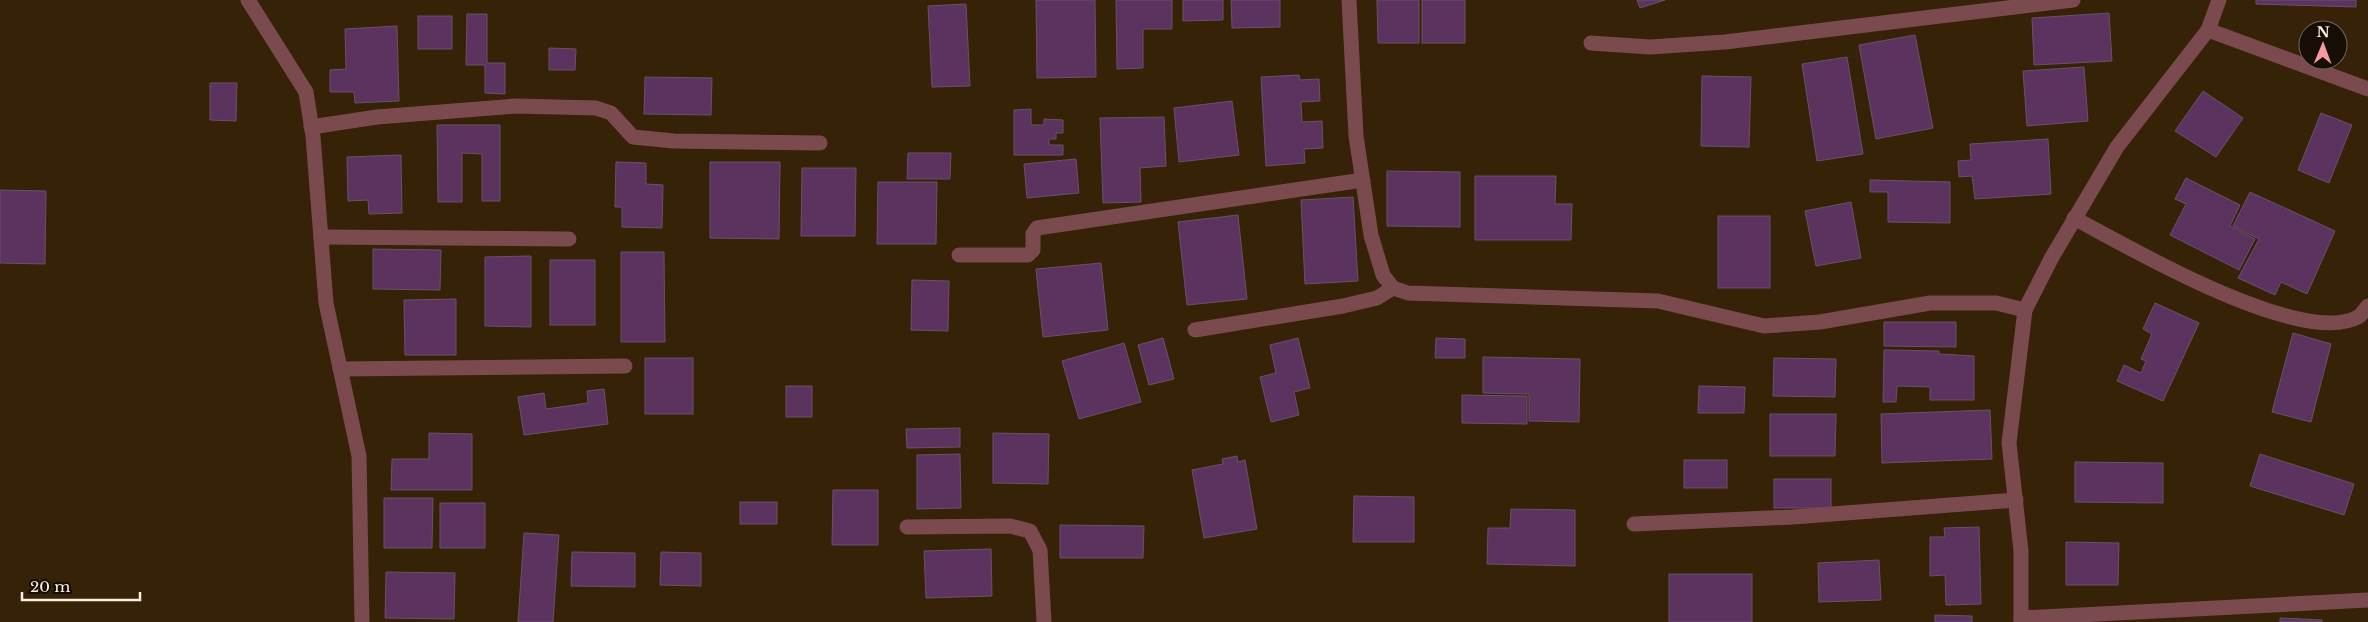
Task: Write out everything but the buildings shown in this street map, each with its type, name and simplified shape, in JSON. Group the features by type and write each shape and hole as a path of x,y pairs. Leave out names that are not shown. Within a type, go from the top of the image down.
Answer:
{"street":[{"path":"248,0 306,92 311,127 326,303 359,456 362,622"},
{"path":"1349,0 1356,136 1371,235 1383,275 1393,288 1408,292 1658,302 1764,326 1820,322 1930,303 1996,304 2025,310"},
{"path":"1591,42 1650,48 1725,42 2073,0"},
{"path":"2219,0 2208,30 2117,147 2074,218 2025,310 2009,443 2021,551 2021,620 2252,604 2368,600"},
{"path":"2208,30 2368,89"},
{"path":"311,127 377,117 526,106 596,108 611,113 633,138 674,141 820,143"},
{"path":"959,255 1028,255 1033,250 1033,234 1037,228 1363,180"},
{"path":"2074,218 2167,268 2235,300 2297,318 2334,323 2359,317 2368,306"},
{"path":"321,237 569,239"},
{"path":"1195,330 1343,306 1377,298 1393,288"},
{"path":"340,369 626,366"},
{"path":"1634,524 1793,517 2016,500"},
{"path":"907,527 1010,526 1030,531 1040,550 1044,622"}]}
